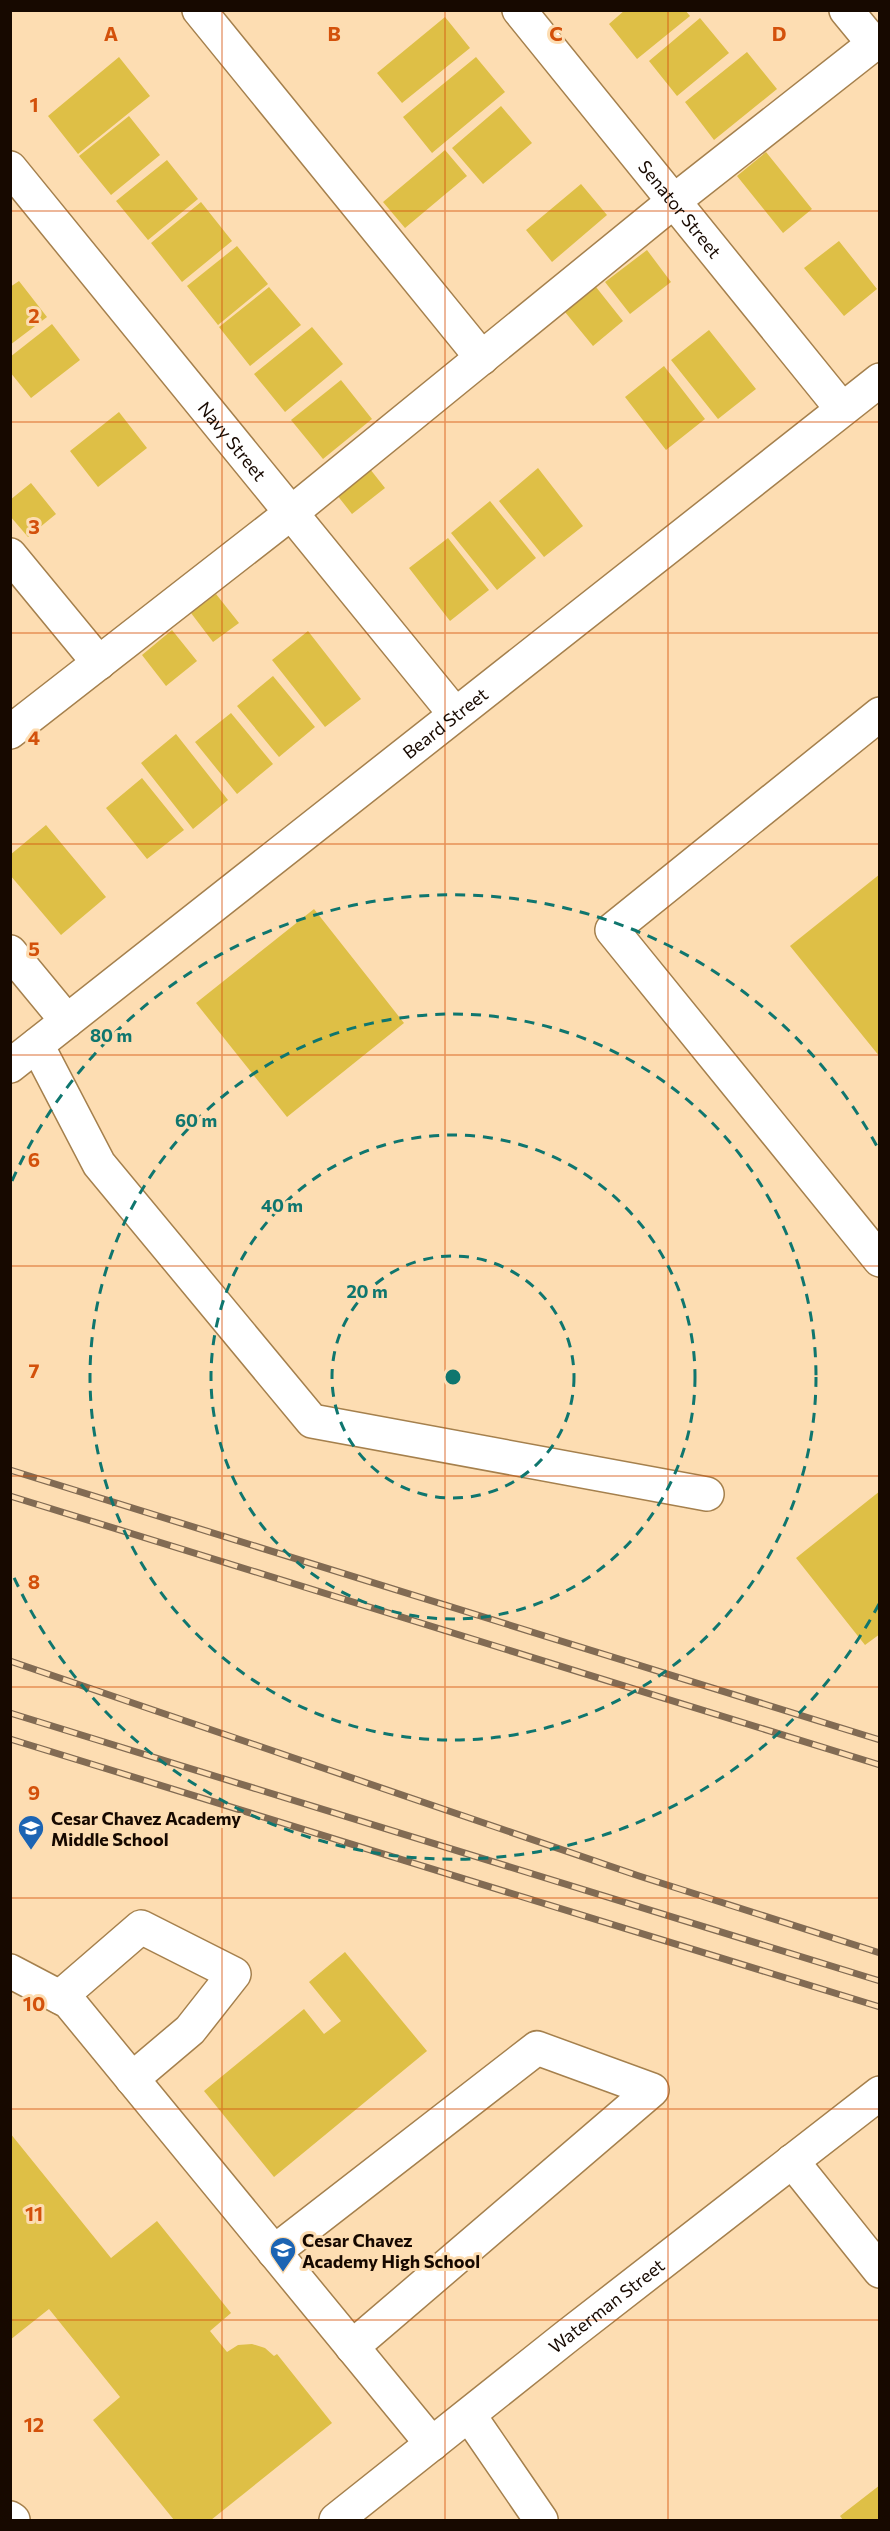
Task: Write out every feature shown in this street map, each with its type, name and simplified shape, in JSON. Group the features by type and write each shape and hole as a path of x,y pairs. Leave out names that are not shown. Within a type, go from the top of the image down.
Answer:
{"street":[{"path":"199,10 482,358"},
{"name":"Senator Street","path":"519,10 842,409"},
{"path":"10,732 291,513 674,201 877,42 846,10"},
{"name":"Navy Street","path":"10,168 455,714"},
{"name":"Beard Street","path":"10,1066 879,380"},
{"path":"10,555 99,663"},
{"path":"879,714 612,930 879,1260"},
{"path":"10,952 67,1021"},
{"path":"37,1045 99,1164 312,1421 707,1494"},
{"path":"60,1997 141,1927 234,1974 190,2030 132,2079"},
{"path":"10,1971 69,2002 432,2444"},
{"path":"274,2252 537,2048 652,2090 352,2347"},
{"name":"Waterman Street","path":"336,2520 879,2093"},
{"path":"792,2161 879,2271"},
{"path":"469,2415 541,2520"}],"building":[{"path":"625,10 685,10 690,16 637,59 609,24"},
{"path":"445,17 470,48 402,103 377,73"},
{"path":"700,18 729,53 677,96 649,61"},
{"path":"747,52 777,89 714,140 685,102"},
{"path":"119,57 150,96 78,154 48,116"},
{"path":"476,57 505,92 432,153 403,117"},
{"path":"501,106 532,143 483,184 452,148"},
{"path":"129,116 160,155 111,195 79,156"},
{"path":"445,150 467,176 405,228 383,202"},
{"path":"766,152 812,209 783,233 737,176"},
{"path":"167,160 198,199 148,240 116,201"},
{"path":"581,184 607,215 552,262 526,230"},
{"path":"201,202 232,241 182,282 151,243"},
{"path":"839,241 877,289 844,316 804,268"},
{"path":"237,246 268,284 218,325 187,286"},
{"path":"647,250 671,282 630,314 605,282"},
{"path":"19,281 47,317 10,345 10,287"},
{"path":"269,287 301,325 250,366 219,327"},
{"path":"596,287 623,321 593,346 565,312"},
{"path":"52,324 80,360 31,398 10,372 10,357"},
{"path":"312,327 343,364 285,412 254,374"},
{"path":"709,330 756,389 718,419 671,360"},
{"path":"664,366 705,419 666,450 625,397"},
{"path":"341,380 372,419 323,459 291,420"},
{"path":"119,412 147,448 98,487 70,451"},
{"path":"538,468 583,526 544,557 499,501"},
{"path":"370,469 385,488 352,514 337,495"},
{"path":"31,483 56,514 28,537 10,516 10,500"},
{"path":"490,501 536,558 497,590 451,533"},
{"path":"448,538 489,590 450,621 409,568"},
{"path":"216,594 239,623 213,642 191,613"},
{"path":"172,630 197,661 166,686 142,655"},
{"path":"308,631 361,699 325,727 272,660"},
{"path":"273,676 315,727 279,757 237,706"},
{"path":"231,713 273,764 237,794 195,742"},
{"path":"176,734 228,800 193,829 141,763"},
{"path":"142,778 184,830 147,859 106,808"},
{"path":"46,825 106,897 61,935 10,875 10,855"},
{"path":"880,874 880,1057 790,946"},
{"path":"314,909 404,1023 287,1117 196,1003"},
{"path":"880,1491 880,1634 865,1645 796,1558"},
{"path":"345,1952 427,2051 274,2177 204,2091 304,2009 324,2034 341,2021 309,1982"},
{"path":"10,2133 111,2258 157,2221 231,2313 210,2331 227,2352 238,2345 252,2344 265,2348 274,2356 277,2354 332,2423 211,2520 174,2520 93,2420 120,2397 49,2309 10,2340"},
{"path":"880,2485 880,2520 843,2520 840,2516"}],"railway":[{"path":"10,1470 880,1740"},
{"path":"10,1496 880,1765"},
{"path":"10,1661 639,1876 880,1953"},
{"path":"10,1713 880,1981"},
{"path":"10,1739 880,2007"}],"place":[{"name":"Cesar Chavez Academy Middle School","path":"31,1851"},
{"name":"Cesar Chavez Academy High School","path":"283,2273"}]}
